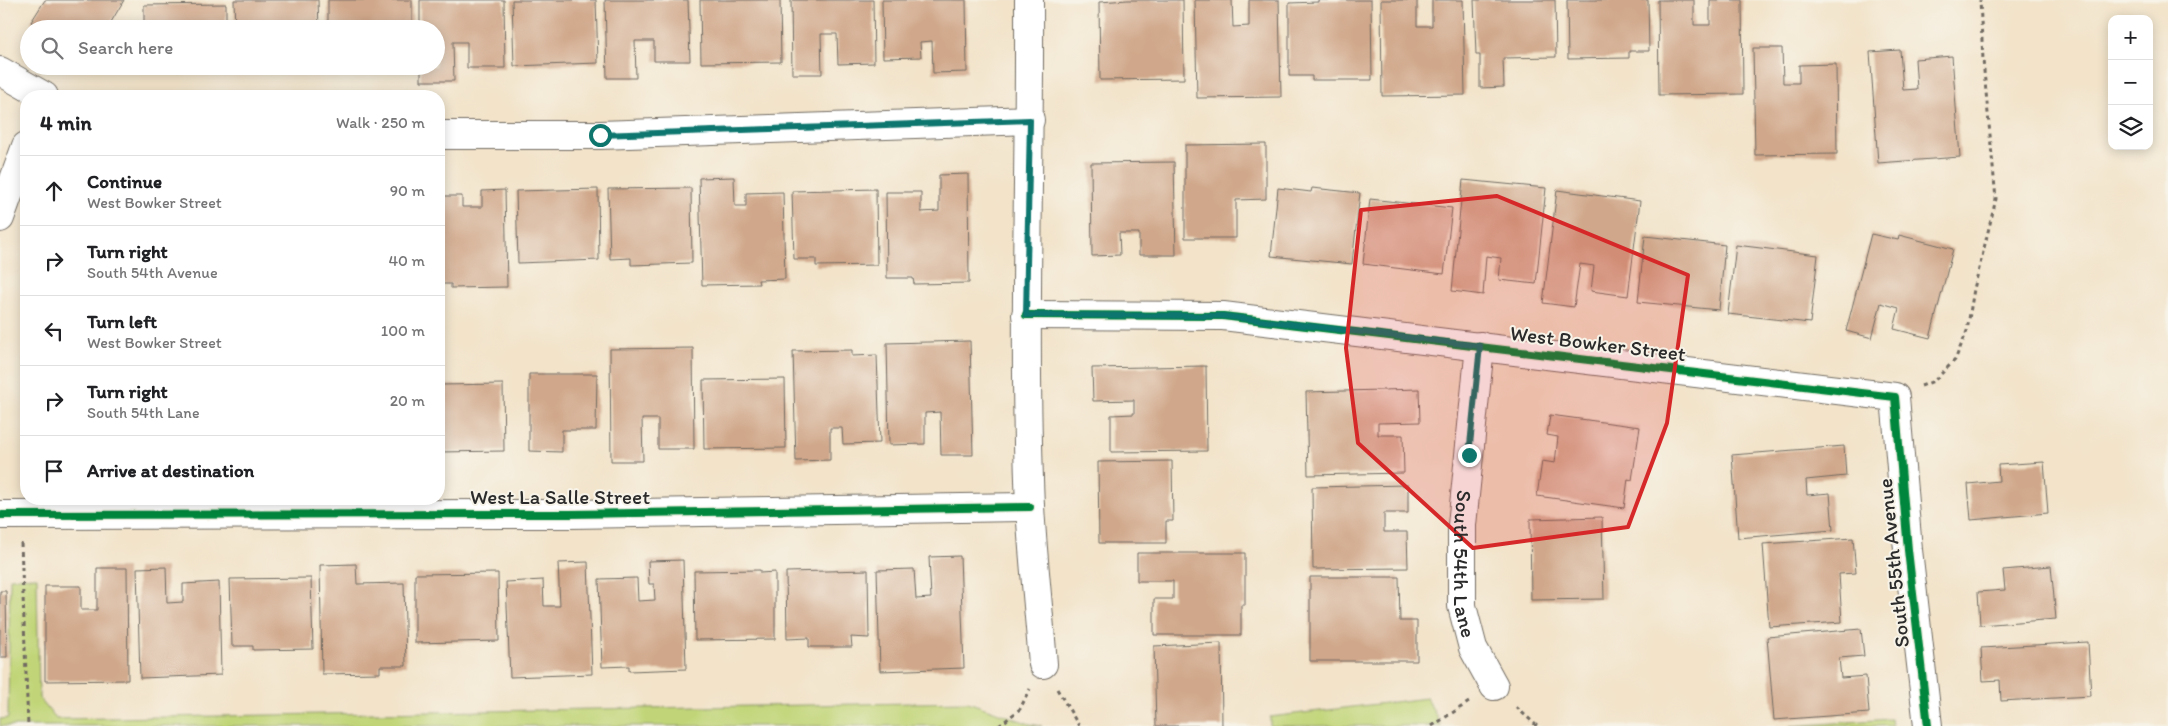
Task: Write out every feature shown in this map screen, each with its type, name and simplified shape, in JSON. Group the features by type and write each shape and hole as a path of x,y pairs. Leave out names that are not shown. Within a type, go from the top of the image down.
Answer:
{"street":[{"path":"1029,0 1030,120 1026,315 1030,507 1043,664"},
{"path":"0,71 33,90"},
{"path":"445,135 600,135 1030,120"},
{"path":"0,218 20,163"},
{"name":"West Bowker Street","path":"1026,315 1223,316 1895,397"},
{"name":"South 54th Lane","path":"1480,346 1462,525 1462,606 1473,648 1494,686"},
{"name":"South 55th Avenue","path":"1895,397 1908,550 1928,726"},
{"name":"West La Salle Street","path":"10,515 569,514 1030,507"}],"path":[{"path":"1895,397 1934,381 1955,360 1967,331 1974,289 1996,199 1983,60 1980,0"},
{"path":"10,515 28,726"},
{"path":"999,726 1020,709 1043,664"},
{"path":"1043,664 1079,726"},
{"path":"1432,726 1494,686"}],"highlighted area":[{"path":"1497,196 1688,275 1667,423 1628,527 1473,548 1358,443 1346,348 1361,210"}],"green space":[{"path":"37,577 39,698 56,719 968,702 1030,724 1042,726 0,726 0,719 8,718 10,578"},
{"path":"1427,698 1441,726 1270,726 1270,717"},
{"path":"1891,719 1892,726 1790,726"}],"building":[{"path":"45,0 124,0 112,20 32,20"},
{"path":"234,0 318,0 319,20 235,20"},
{"path":"328,0 412,0 412,20 328,20"},
{"path":"420,0 504,0 505,68 467,68 467,42 453,42 454,81 421,81 421,75 445,75 445,20 420,20"},
{"path":"512,0 596,0 598,63 514,66"},
{"path":"605,0 688,0 690,61 654,61 654,41 635,41 636,78 607,78"},
{"path":"700,0 780,0 781,62 701,63"},
{"path":"791,0 873,0 874,63 838,64 837,34 821,34 822,74 792,74"},
{"path":"882,0 966,0 967,72 933,73 932,41 920,42 921,57 883,58"},
{"path":"1183,0 1184,79 1100,80 1099,2"},
{"path":"1195,0 1232,0 1233,27 1249,26 1249,0 1279,0 1281,97 1197,98"},
{"path":"1318,0 1371,0 1372,80 1312,80 1312,76 1289,76 1289,3 1318,2"},
{"path":"1381,0 1417,0 1417,26 1432,26 1432,0 1463,0 1465,95 1382,96"},
{"path":"1474,0 1555,0 1556,57 1503,58 1504,87 1480,88 1480,55 1476,55"},
{"path":"1567,0 1648,0 1649,51 1629,51 1629,58 1568,59"},
{"path":"1658,0 1694,0 1694,25 1710,25 1710,0 1742,0 1743,94 1659,95"},
{"path":"226,4 226,20 144,20 144,5"},
{"path":"1753,48 1782,48 1783,83 1799,83 1799,65 1836,64 1837,154 1755,155"},
{"path":"1900,50 1903,90 1917,89 1915,59 1952,56 1960,157 1878,163 1870,52"},
{"path":"1266,144 1266,199 1236,200 1236,238 1185,238 1185,145"},
{"path":"1174,162 1176,255 1139,255 1139,233 1119,233 1120,255 1092,256 1091,163"},
{"path":"968,174 969,283 914,284 913,278 887,278 886,192 921,192 921,212 939,211 939,175"},
{"path":"734,177 735,206 746,206 746,193 783,192 785,279 758,280 759,284 702,285 699,178"},
{"path":"1463,180 1546,188 1536,284 1499,280 1501,258 1486,256 1483,295 1452,291"},
{"path":"691,188 692,263 631,265 631,258 610,259 608,189"},
{"path":"1278,188 1311,192 1312,188 1360,193 1352,264 1271,256"},
{"path":"598,189 599,260 518,263 516,191"},
{"path":"876,189 877,265 816,266 816,259 794,259 792,191"},
{"path":"505,190 507,287 451,288 451,284 445,284 445,196 462,196 462,207 482,207 482,191"},
{"path":"1557,190 1640,201 1628,296 1591,291 1594,266 1580,264 1574,307 1543,303"},
{"path":"1370,199 1452,208 1444,274 1363,264"},
{"path":"1871,234 1898,240 1899,235 1953,249 1930,338 1894,329 1899,308 1881,303 1872,338 1846,331"},
{"path":"1645,236 1725,245 1719,310 1638,302"},
{"path":"1736,245 1818,255 1810,323 1728,314"},
{"path":"970,341 973,455 941,455 940,412 925,413 925,444 889,445 887,343"},
{"path":"693,348 694,449 658,449 658,419 642,419 643,461 611,461 610,349"},
{"path":"852,350 852,356 877,355 880,443 843,444 842,428 830,428 830,460 796,461 793,351"},
{"path":"1206,366 1207,451 1111,452 1111,415 1134,414 1134,400 1093,401 1092,368"},
{"path":"529,374 597,374 596,430 562,430 562,452 529,451"},
{"path":"785,379 786,448 704,449 703,380"},
{"path":"503,384 504,451 445,452 445,385"},
{"path":"1419,389 1420,422 1378,423 1378,435 1403,435 1404,473 1308,475 1306,392"},
{"path":"1550,415 1640,427 1632,480 1628,479 1624,508 1537,496 1542,461 1555,463 1558,437 1547,435"},
{"path":"1844,446 1846,476 1806,480 1807,495 1830,493 1833,530 1738,538 1732,455"},
{"path":"1172,461 1173,521 1166,521 1166,543 1099,543 1098,462"},
{"path":"2044,462 2048,513 1971,520 1968,484 1999,481 1998,465"},
{"path":"1408,485 1408,513 1384,513 1384,532 1407,532 1408,568 1313,569 1312,487"},
{"path":"1602,517 1604,599 1531,600 1530,519"},
{"path":"1853,538 1856,573 1839,574 1842,622 1769,627 1763,544"},
{"path":"1137,553 1245,553 1245,605 1241,605 1241,635 1154,635 1154,599 1173,599 1173,581 1137,581"},
{"path":"960,556 964,668 880,671 877,570 914,569 916,599 931,598 929,557"},
{"path":"683,560 686,669 629,671 629,666 602,667 599,579 637,578 638,601 655,600 654,584 649,584 648,561"},
{"path":"588,562 592,674 510,677 506,582 543,580 544,606 560,606 558,563"},
{"path":"356,564 357,584 404,583 406,666 380,666 380,673 322,674 320,565"},
{"path":"2051,566 2056,619 1980,625 1978,592 2005,590 2003,570"},
{"path":"166,567 167,603 183,602 183,584 219,582 221,675 140,678 137,568"},
{"path":"97,568 127,568 128,680 45,681 45,586 81,586 81,610 97,610"},
{"path":"760,570 760,573 775,572 775,639 695,640 694,571"},
{"path":"868,570 869,638 851,637 852,647 809,647 809,638 787,639 786,572"},
{"path":"498,573 499,641 415,643 415,574"},
{"path":"1310,577 1399,577 1400,621 1417,621 1417,661 1310,661"},
{"path":"311,578 313,649 253,650 253,646 232,646 230,579"},
{"path":"0,591 6,591 7,657 0,657"},
{"path":"1861,629 1864,656 1839,658 1841,678 1866,676 1869,713 1774,720 1767,637"},
{"path":"2088,642 2091,696 2001,701 2000,680 1983,681 1981,648"},
{"path":"1221,643 1222,726 1156,726 1154,646"}],"cycle path":[{"path":"1026,315 1223,316 1895,397 1908,550 1928,726"},
{"path":"0,515 569,514 1030,507"}],"route":[{"path":"600,135 1030,120 1026,315 1223,316 1480,346 1469,455"}]}
